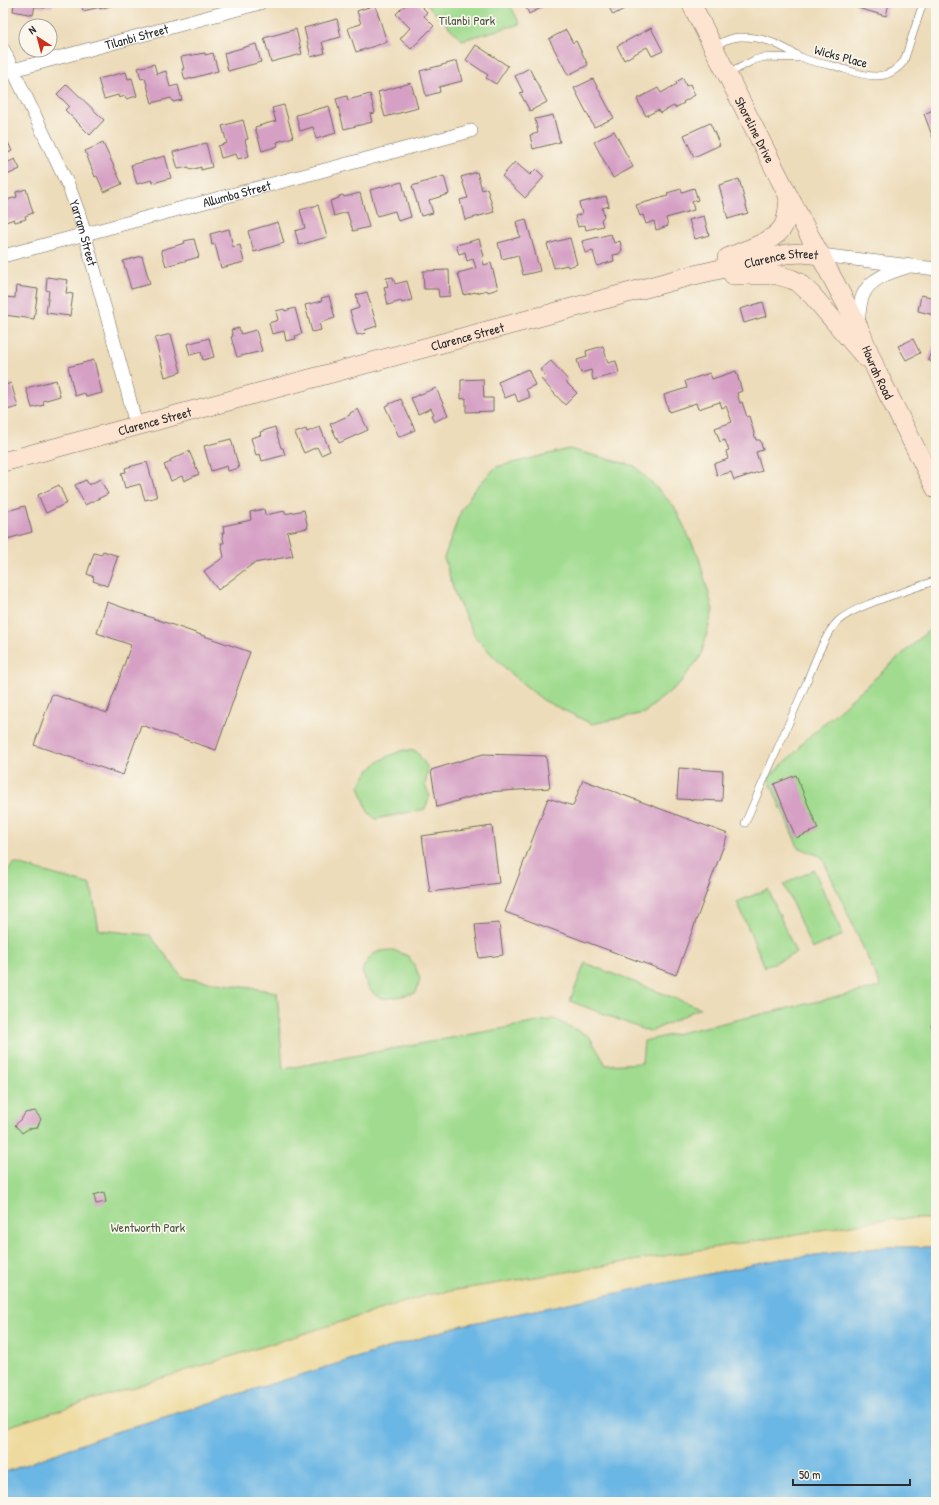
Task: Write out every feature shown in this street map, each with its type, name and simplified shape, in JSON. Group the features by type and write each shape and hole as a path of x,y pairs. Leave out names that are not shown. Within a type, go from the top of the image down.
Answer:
{"main road":[{"name":"Shoreline Drive","path":"691,3 789,197 821,255"},
{"path":"690,276 765,242 779,232 785,222 789,197"},
{"name":"Clarence Street","path":"3,462 690,276 786,254 802,253 821,255"},
{"name":"Howrah Road","path":"821,255 858,326 878,372 936,489"},
{"path":"690,276 769,274 791,279 802,285 812,295 878,372"}],"street":[{"name":"Tilanbi Street","path":"13,70 260,3"},
{"name":"Yarram Street","path":"3,49 69,187 85,234 136,426"},
{"name":"Allumba Street","path":"3,256 470,131"},
{"name":"Clarence Street","path":"821,255 936,269"},
{"path":"858,326 862,297 869,286 876,280 888,274 910,266"}],"lane":[{"name":"Wicks Place","path":"713,47 731,38 742,37 760,39 779,45 802,58 865,76 874,77 885,75 904,61 923,3"},
{"name":"Wicks Place","path":"727,74 754,60 765,57 802,58"},
{"path":"745,823 810,674 835,625 848,615 867,605 936,580"}],"green space":[{"name":"Tilanbi Park","path":"425,3 509,3 520,24 462,40"},
{"path":"569,449 635,466 674,506 699,558 713,610 701,656 680,683 644,713 592,724 543,700 511,674 475,637 456,597 444,558 460,513 473,491 496,467"},
{"name":"Wentworth Park","path":"936,624 936,1219 888,1219 427,1295 3,1428 3,878 14,863 91,885 99,930 150,935 183,978 277,992 283,1069 554,1019 589,1036 606,1065 642,1063 644,1041 881,987 822,857 798,847 768,778 800,748 799,746"},
{"path":"403,750 416,751 428,768 425,786 430,796 425,809 376,819 368,812 359,786 368,772 377,763 388,756"},
{"path":"814,870 843,935 812,949 784,884"},
{"path":"768,889 796,953 765,967 737,902"},
{"path":"393,950 408,956 415,966 420,979 416,993 381,998 375,995 371,990 366,982 362,970 371,956 377,952"},
{"path":"585,963 700,1008 650,1032 570,1001"}],"sand":[{"path":"888,1219 936,1219 936,1247 886,1247 781,1259 463,1325 109,1434 3,1473 3,1428 427,1295"}],"water":[{"path":"886,1247 936,1247 936,1502 3,1502 3,1473 109,1434 463,1325 781,1259"}],"building":[{"path":"14,3 53,3 52,7 45,6 45,8 35,6 33,15 13,11"},
{"path":"81,3 120,3 100,9 100,7 83,11"},
{"path":"407,3 418,3 427,12 424,16 434,26 411,49 400,39 410,28 396,14"},
{"path":"524,3 541,3 543,7 529,14"},
{"path":"607,3 635,3 613,15"},
{"path":"859,3 889,3 886,16 857,8"},
{"path":"375,5 387,42 356,52 348,28 361,24 357,11"},
{"path":"337,19 341,37 322,42 325,53 311,57 304,28"},
{"path":"651,28 663,51 652,56 647,47 624,60 617,46"},
{"path":"296,29 302,54 271,62 264,38"},
{"path":"566,30 573,43 576,41 588,65 568,75 549,39"},
{"path":"256,44 261,62 228,71 224,53"},
{"path":"476,45 508,66 496,84 486,78 488,75 466,60"},
{"path":"205,53 205,55 213,53 218,71 185,80 181,57"},
{"path":"457,61 462,81 439,87 440,92 426,96 420,71"},
{"path":"154,64 157,74 166,71 170,87 178,85 182,100 173,102 171,98 152,103 145,78 141,79 138,68"},
{"path":"529,68 547,102 530,111 520,93 523,92 515,76"},
{"path":"126,72 128,79 132,78 137,96 126,99 125,96 119,98 118,95 104,99 98,79"},
{"path":"683,78 686,86 690,84 695,95 675,108 674,106 660,113 658,110 646,116 637,99 658,88 661,93 677,84 676,82"},
{"path":"593,79 614,118 594,127 574,88"},
{"path":"411,83 418,108 385,117 378,92"},
{"path":"67,84 104,120 90,135 65,110 69,106 57,94"},
{"path":"370,94 375,113 370,114 372,122 344,129 336,99 347,96 348,100"},
{"path":"936,95 936,146 924,114 935,109 932,102"},
{"path":"284,105 293,137 277,142 278,146 262,151 255,127 276,121 272,108"},
{"path":"329,106 336,133 316,139 313,127 300,131 296,115"},
{"path":"553,115 560,142 533,149 530,135 538,133 535,119"},
{"path":"243,120 248,139 245,140 249,156 238,159 236,154 221,158 218,146 227,143 222,126"},
{"path":"710,123 720,145 694,157 684,135"},
{"path":"614,131 633,167 613,178 594,142"},
{"path":"7,140 12,151 5,155 9,162 15,159 20,169 3,177 3,141"},
{"path":"103,143 122,184 104,192 97,176 95,177 85,151"},
{"path":"206,143 212,167 201,170 201,167 190,170 189,167 178,169 173,152"},
{"path":"165,156 171,178 153,183 152,180 137,184 131,165"},
{"path":"515,162 530,175 536,169 544,177 525,198 502,176"},
{"path":"477,172 482,190 487,188 494,212 465,220 460,200 468,198 461,177"},
{"path":"444,176 449,194 429,200 433,213 421,216 412,186"},
{"path":"739,179 748,213 728,219 719,185"},
{"path":"402,182 411,217 398,221 395,211 377,216 370,190"},
{"path":"694,188 698,200 692,202 694,210 666,218 668,226 656,230 654,221 646,224 643,215 640,216 636,205 668,196 667,193 681,189 682,192"},
{"path":"26,189 33,213 25,216 26,219 15,222 14,219 3,223 3,201 17,197 16,192"},
{"path":"360,193 369,227 353,231 347,212 334,216 330,201 339,198 339,196 343,195 344,197"},
{"path":"606,196 609,206 602,208 604,216 601,220 603,226 586,230 585,225 578,227 575,216 582,214 579,203"},
{"path":"318,205 327,237 299,245 295,231 305,228 300,210"},
{"path":"704,216 709,235 695,239 689,220"},
{"path":"526,219 540,271 523,275 518,255 502,259 498,243 520,237 516,222"},
{"path":"278,222 284,243 254,252 248,231"},
{"path":"229,229 233,247 240,245 244,262 221,268 215,244 212,245 210,234"},
{"path":"611,234 614,243 620,241 622,250 619,254 613,255 614,261 597,266 593,251 585,253 582,241"},
{"path":"570,238 577,264 568,267 567,265 554,268 547,244"},
{"path":"194,239 199,257 166,266 161,250 185,243 184,241"},
{"path":"479,239 484,256 482,257 484,265 491,263 498,289 488,292 487,290 464,295 458,273 476,268 473,259 467,261 465,252 459,254 456,245"},
{"path":"142,256 150,284 131,289 123,261"},
{"path":"449,270 450,296 439,297 438,289 424,289 423,271"},
{"path":"47,277 68,280 66,293 73,294 70,316 46,313 49,291 46,290"},
{"path":"393,277 395,284 407,281 412,300 402,303 401,301 388,305 384,287 388,286 386,278"},
{"path":"16,286 38,289 34,319 4,315 6,297 15,298"},
{"path":"367,292 377,326 365,330 366,333 357,335 350,311 359,308 356,295"},
{"path":"921,295 936,298 934,315 918,311"},
{"path":"329,296 335,318 319,323 321,330 312,332 305,305 322,301 321,298"},
{"path":"763,302 767,316 744,323 740,309"},
{"path":"295,308 302,334 295,336 296,339 286,341 284,331 272,334 269,323 278,320 276,311 284,309 285,311"},
{"path":"239,328 241,334 256,330 262,351 237,357 231,337 233,336 231,330"},
{"path":"171,334 181,372 165,377 155,338"},
{"path":"209,338 214,357 203,360 201,352 190,355 187,344"},
{"path":"913,339 920,353 906,360 898,346"},
{"path":"936,341 936,364 928,360"},
{"path":"603,346 608,363 616,361 619,373 593,380 591,370 581,373 577,360 587,357 586,351"},
{"path":"94,360 102,393 86,397 85,393 75,396 68,367"},
{"path":"551,361 568,380 566,382 577,393 565,405 541,379 545,375 540,370"},
{"path":"528,369 535,385 526,389 530,397 518,402 515,394 505,398 498,382"},
{"path":"736,371 742,391 737,393 740,403 742,402 747,417 749,416 756,440 760,440 763,450 756,452 762,471 734,480 731,472 717,476 714,464 728,459 726,451 729,450 725,440 720,442 715,428 732,422 726,406 722,408 720,402 698,409 696,403 669,412 664,395 687,388 685,381 710,373 712,379"},
{"path":"483,379 484,398 493,398 493,411 466,412 466,398 461,399 461,380"},
{"path":"56,380 60,396 43,401 44,405 32,408 26,388"},
{"path":"11,383 18,407 3,411 3,386"},
{"path":"436,388 448,415 434,422 431,415 434,414 431,408 418,414 411,398"},
{"path":"401,399 415,430 399,437 385,406"},
{"path":"358,409 368,430 339,443 330,424 350,415 350,413"},
{"path":"275,427 281,448 283,448 285,455 262,461 260,454 256,455 251,438 261,435 260,432"},
{"path":"320,427 330,451 321,455 317,447 304,453 295,433 306,429 307,432"},
{"path":"231,439 239,468 228,471 227,466 211,471 204,446"},
{"path":"189,451 199,474 184,481 182,476 171,481 164,465 171,462 170,460"},
{"path":"147,462 157,497 145,500 140,484 125,488 121,473 126,472 125,468"},
{"path":"100,479 108,494 85,505 75,485 86,480 89,485"},
{"path":"59,485 67,503 46,513 38,495"},
{"path":"25,506 32,532 3,540 3,512"},
{"path":"264,509 265,515 285,511 285,514 304,510 308,528 287,532 293,556 254,563 218,590 204,571 224,557 221,543 224,543 222,533 224,533 223,526 251,520 250,512"},
{"path":"103,551 118,556 107,586 93,581 94,577 87,574 94,553 101,555"},
{"path":"107,602 250,652 216,750 141,725 123,775 34,745 52,694 107,713 131,645 97,633"},
{"path":"483,754 546,756 550,788 487,792 437,807 431,770"},
{"path":"679,768 723,771 722,801 677,799"},
{"path":"796,775 818,829 796,838 774,784"},
{"path":"583,780 728,834 676,975 505,912 548,798 573,806"},
{"path":"492,826 499,883 430,892 422,836"},
{"path":"499,923 503,955 479,958 475,925"},
{"path":"936,1023 936,1037 931,1025"},
{"path":"35,1111 41,1119 37,1128 28,1129 22,1133 15,1125 21,1120 25,1113"},
{"path":"104,1192 106,1202 96,1204 94,1195"}]}
